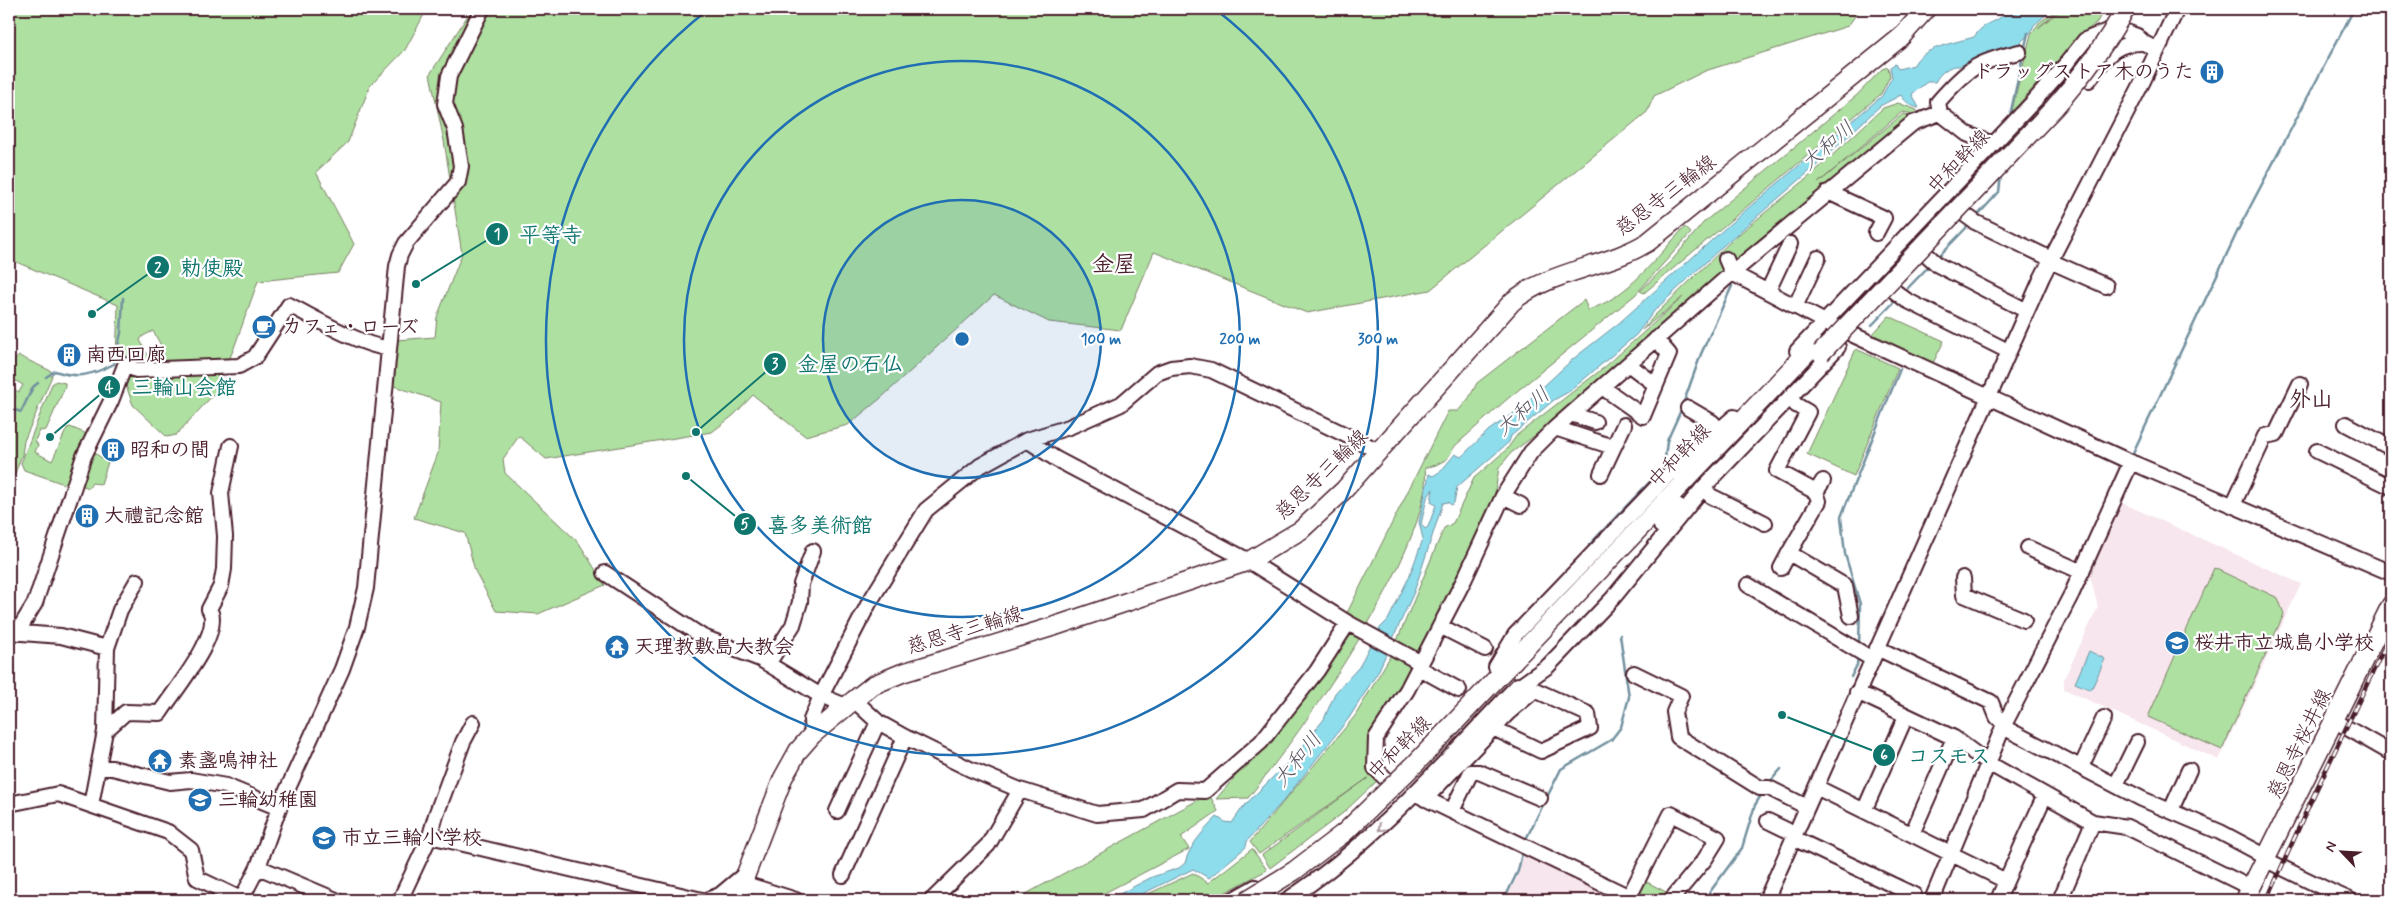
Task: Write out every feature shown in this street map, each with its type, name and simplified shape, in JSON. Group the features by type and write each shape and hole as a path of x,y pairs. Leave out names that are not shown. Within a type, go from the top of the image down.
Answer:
{"main road":[{"name":"慈恩寺三輪線","path":"736,900 784,778 798,751 812,735 850,703 873,686 902,673 1091,614 1249,561 1301,530 1344,490 1512,302 1526,290 1632,252 1648,242 1684,216 1901,37 1926,9"},
{"name":"中和幹線","path":"1267,900 1338,851 1677,505 2045,102 2079,61 2112,9"},
{"name":"中和幹線","path":"1247,900 1294,870 1345,832 1420,767 1724,434 1817,350 2054,108 2093,60 2125,9"},
{"name":"慈恩寺桜井線","path":"2248,894 2335,722 2391,605"}],"street":[{"path":"9,804 58,794 168,832 191,850 197,878 241,900 258,867 279,808 342,669 357,627 366,588 387,348 400,254 406,243 458,182 461,166 455,128 445,104 449,76 482,9"},
{"path":"1766,900 2008,351 2051,260 2176,9"},
{"path":"1232,900 1263,883 1327,837 1388,781 1667,487 1724,434 1825,322 2058,74 2085,40 2107,30 2121,30 2137,36 2144,43 2157,50"},
{"path":"1513,691 1548,666 1613,598 1704,488 2049,125 2107,56 2121,45 2129,42 2144,43"},
{"path":"1993,144 1967,134 1940,113 1938,102 1960,77 1986,60 2018,52"},
{"path":"1388,781 1375,768 1376,738 1407,690 1503,496 1532,452 1555,428 1656,339 1828,192 1913,123 1940,113"},
{"path":"1828,192 1884,218 1876,233"},
{"path":"1964,214 1975,222 2106,286"},
{"path":"1768,291 1790,244"},
{"path":"1926,254 1938,265 2027,311"},
{"path":"1795,307 1818,258"},
{"path":"1726,259 1732,273 1850,334 2130,462 2391,573"},
{"path":"1893,290 1906,300 2008,351"},
{"path":"14,632 35,603 84,456 111,401 125,365 136,370 239,366 255,357 288,305 374,347 387,348"},
{"path":"1602,387 1643,416 1669,354 1656,339"},
{"path":"1628,364 1656,386"},
{"path":"812,735 811,720 821,696 870,603 926,510 980,466 1027,440 1069,427 1121,404 1157,373 1171,368 1190,366 1211,370 1379,451"},
{"path":"2232,505 2265,436 2276,434 2300,384"},
{"path":"1781,568 1819,500 1819,487 1777,471 1808,412 1796,405 1790,398"},
{"path":"1688,408 1712,422 1724,434"},
{"path":"1571,414 1595,422"},
{"path":"2346,424 2391,448"},
{"path":"1601,474 1624,425"},
{"path":"1555,428 1613,447"},
{"path":"1027,440 1056,460 1249,561 1459,690"},
{"path":"104,731 126,712 160,713 207,643 212,626 212,613 209,609 221,586 224,569 225,536 221,493 232,446"},
{"path":"2317,451 2391,487"},
{"path":"1932,900 1947,852 1983,760 2130,462"},
{"path":"1704,488 1711,496 1765,523"},
{"path":"1503,496 1521,505"},
{"path":"1420,796 1513,691 1620,579 1677,505"},
{"path":"2028,548 2078,570"},
{"path":"768,664 793,625 800,602 801,584 813,551"},
{"path":"1789,553 1845,586 1852,616"},
{"path":"605,573 703,637 768,664 821,696 850,703 905,737 970,769 1020,790 1097,814 1144,810 1177,790 1205,792 1261,742 1317,671 1348,623"},
{"path":"1962,578 1964,595 2024,620"},
{"path":"91,805 104,731 107,648 120,610 137,581"},
{"path":"1748,585 1874,654 1991,702 2002,723 2081,767 2220,832 2333,897 2350,900"},
{"path":"1440,626 1484,648"},
{"path":"14,632 61,636 107,648"},
{"path":"1634,673 1681,696 1674,712 1678,738 1765,788 1807,807"},
{"path":"1287,900 1351,854 1420,796 1493,728 1535,690 1588,714 1590,728 1541,751 1493,728"},
{"path":"1857,692 1954,738 1983,760 2093,822 2127,827 2248,894"},
{"path":"1864,812 1906,716"},
{"path":"2081,767 2104,718"},
{"path":"837,811 878,722"},
{"path":"2335,722 2391,753"},
{"path":"400,900 430,836 459,751 473,723"},
{"path":"843,875 905,737"},
{"path":"1912,834 1954,738"},
{"path":"2116,785 2137,742"},
{"path":"99,768 112,768 170,782 192,780 226,786 279,808"},
{"path":"2171,810 2189,770"},
{"path":"1452,811 1471,772 1479,772 1540,798"},
{"path":"1816,787 2006,881"},
{"path":"932,900 988,845 1020,790"},
{"path":"1998,900 2045,795"},
{"path":"1420,796 1632,898 1671,814 1718,838 1705,859 1671,900"},
{"path":"1768,821 1794,836 1914,895"},
{"path":"2063,899 2093,822"},
{"path":"430,836 702,900"},
{"path":"258,867 336,900"},
{"path":"706,900 720,895 743,879 796,900"}],"shaded area":[{"name":"桜井市立城島小学校","path":"2120,502 2301,584 2219,760 2064,689 2064,679 2098,607 2088,568"},
{"path":"1524,853 1624,900 1505,900 1516,880"}],"green space":[{"path":"9,9 427,9 405,50 370,86 348,142 316,172 354,244 338,273 258,281 234,348 215,393 176,435 167,437 133,405 116,358 118,305 9,259","holes":["153,331 163,349 152,357 147,354 140,340 143,336"]},
{"path":"472,9 1860,9 1848,26 1705,71 1654,96 1647,112 1430,290 1307,313 1154,252 1121,330 1049,322 994,295 881,398 848,425 805,436 753,395 734,415 712,432 546,459 519,436 503,459 505,473 579,543 605,585 538,614 496,611 475,571 465,533 414,518 438,453 441,402 391,385 396,340 435,337 437,317 462,254 444,141 430,74"},
{"path":"2059,9 2038,28 2062,9 2104,9 2096,24 2082,33 2011,113 2031,34 2039,23"},
{"path":"1888,67 1890,76 1881,94 1644,293 1640,291 1673,259 1704,222 1857,95 1882,69"},
{"path":"1898,103 1917,110 1914,114 1902,112 1818,183 1903,114 1923,117 1731,271 1727,260 1720,265 1726,275 1545,428 1511,453 1499,468 1493,505 1419,654 1396,643 1444,528 1453,523 1474,478 1507,449 1517,435 1606,366 1683,297 1642,330 1734,238 1810,176 1883,108"},
{"path":"1685,227 1691,233 1635,295 1505,401 1455,446 1447,459 1425,468 1422,502 1409,543 1387,590 1329,687 1248,798 1216,799 1265,742 1353,618 1347,613 1448,411 1458,411 1469,398 1477,383 1584,300 1588,310 1603,304 1629,286"},
{"path":"1889,316 1944,341 1933,363 1872,335"},
{"path":"1856,349 1898,368 1854,476 1807,454"},
{"path":"19,356 51,371 52,376 24,441 22,455 9,489 9,404 13,404 16,396 9,392 9,387 19,392 23,385 9,377 9,365"},
{"path":"56,381 65,383 65,387 46,430 39,431 35,441 38,445 35,452 52,461 67,428 70,427 87,434 67,485 24,470 21,463 52,384"},
{"path":"93,452 108,462 101,484 92,483 89,488 81,485"},
{"path":"2214,568 2278,598 2284,614 2222,750 2148,717"},
{"path":"1391,655 1413,667 1369,771 1370,776 1372,775 1377,781 1343,813 1270,868 1262,855 1368,778 1259,854 1250,842 1355,716"},
{"path":"1209,794 1218,811 1181,837 1189,849 1091,900 1015,900"},
{"path":"1252,849 1267,870 1211,900 1135,900 1193,873 1208,883"},
{"path":"1643,880 1670,894 1664,900 1644,900 1638,897 1637,890"}],"water":[{"name":"大和川","path":"2008,9 2019,9 2014,14 2027,9 2053,9 2034,25 2031,32 2013,50 1948,68 1935,82 1927,82 1912,94 1919,108 1909,104 1901,95 1880,106 1817,165 1724,245 1655,310 1636,335 1570,391 1554,400 1511,436 1509,442 1457,487 1454,503 1451,505 1448,502 1443,503 1414,592 1378,672 1349,718 1285,799 1247,841 1246,847 1209,878 1193,869 1130,900 1108,900 1152,877 1179,868 1185,863 1194,844 1212,822 1217,817 1225,822 1232,823 1243,807 1300,750 1324,719 1335,693 1359,667 1377,631 1388,620 1409,577 1423,539 1419,522 1429,474 1433,476 1441,471 1455,454 1461,457 1489,430 1517,411 1573,359 1619,323 1741,214 1882,96 1892,77 1890,67 1895,64 1898,69 1914,65 1918,59 1931,50 1974,37 1983,27 2004,14","holes":["1433,489 1431,502 1436,505 1428,527 1425,529 1421,524 1427,498"]},
{"path":"2089,651 2105,659 2091,690 2075,683"}],"waterway":[{"path":"2131,457 2240,226 2354,9"},
{"path":"2009,120 2028,33"},
{"path":"2005,150 2006,138"},
{"path":"1977,216 1999,192 2001,175"},
{"path":"1937,258 1970,224"},
{"path":"1904,292 1930,265"},
{"path":"1589,545 1664,467 1667,441 1681,410 1701,354 1732,286"},
{"path":"46,377 55,371 71,375 85,375 114,364 121,333 123,298"},
{"path":"1872,325 1897,299"},
{"path":"1859,646 1860,604 1845,554 1841,517 1900,369"},
{"path":"9,408 21,412 33,387 38,383"},
{"path":"1526,839 1561,769 1611,740 1621,727 1629,697 1620,635"},
{"path":"1851,677 1857,665 1858,656"},
{"path":"1769,783 1781,769"},
{"path":"1952,834 1972,786"},
{"path":"1704,900 1742,848 1755,805 1763,792"},
{"path":"1504,900 1518,871 1522,853"}],"railway":[{"path":"2267,900 2309,805 2391,634"}],"place":[{"name":"ドラッグストア木のうた","path":"2212,72"},
{"name":"平等寺","path":"416,284"},
{"name":"勅使殿","path":"92,314"},
{"name":"カフェ・ローズ","path":"264,327"},
{"name":"南西回廊","path":"69,355"},
{"name":"金屋の石仏","path":"696,432"},
{"name":"三輪山会館","path":"50,437"},
{"name":"昭和の間","path":"113,450"},
{"name":"喜多美術館","path":"686,476"},
{"name":"大禮記念館","path":"87,516"},
{"name":"桜井市立城島小学校","path":"2177,643"},
{"name":"天理教敷島大教会","path":"617,647"},
{"name":"コスモス","path":"1782,715"},
{"name":"素盞鳴神社","path":"160,761"},
{"name":"三輪幼稚園","path":"200,800"},
{"name":"市立三輪小学校","path":"324,838"}],"district":[{"name":"金屋","path":"1114,265"},
{"name":"外山","path":"2311,400"}]}
